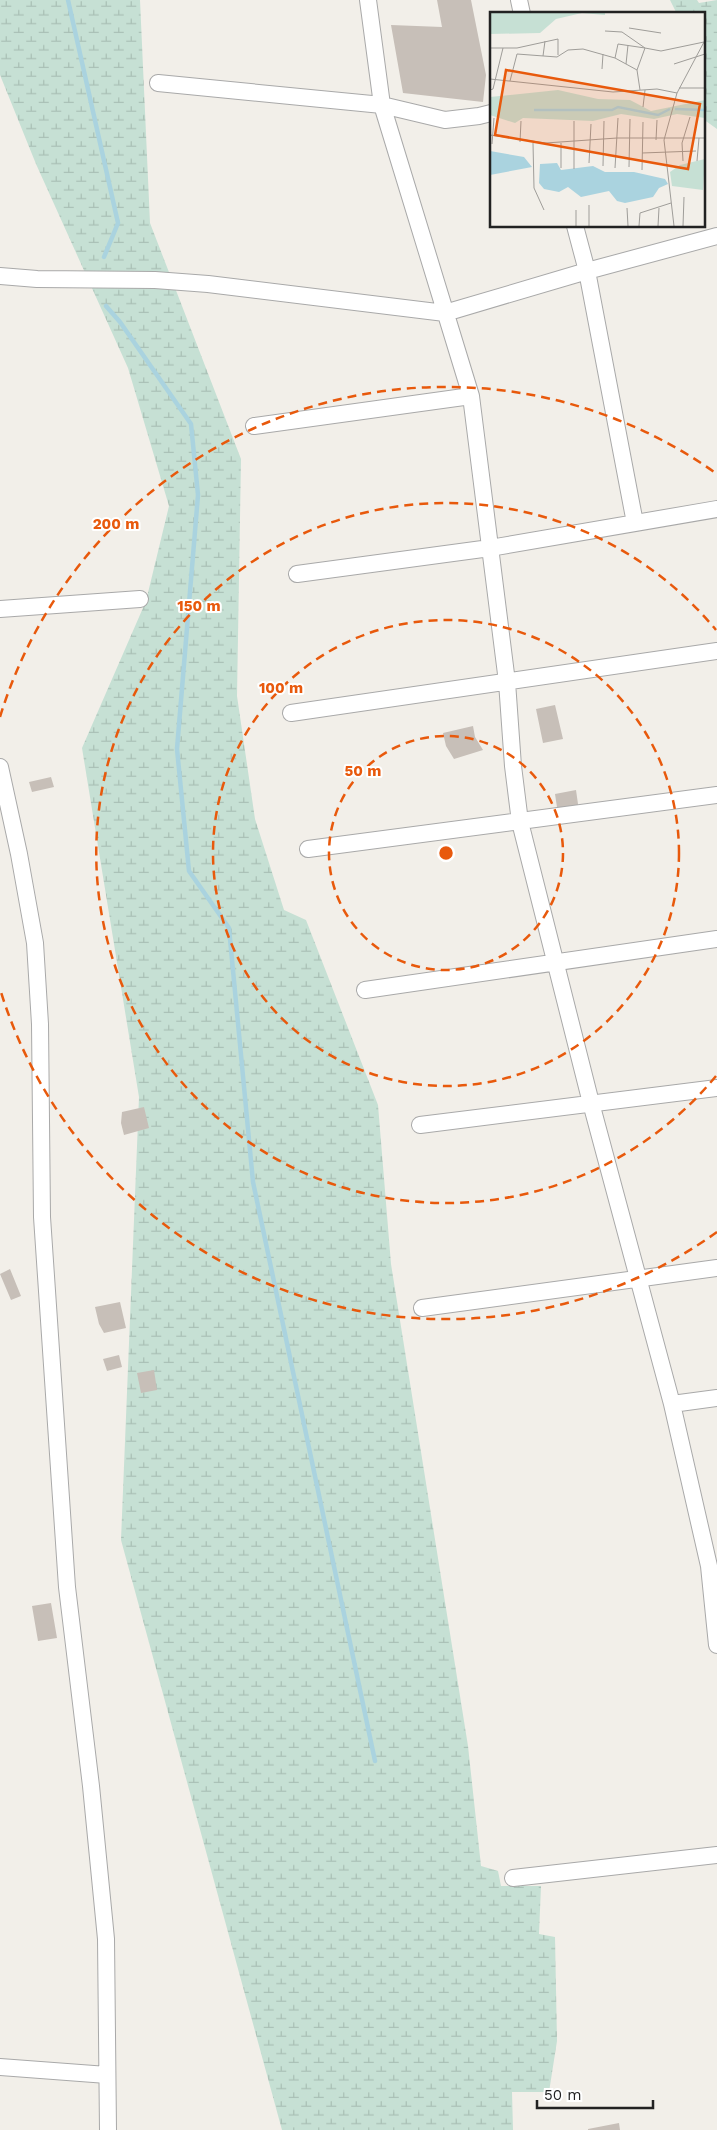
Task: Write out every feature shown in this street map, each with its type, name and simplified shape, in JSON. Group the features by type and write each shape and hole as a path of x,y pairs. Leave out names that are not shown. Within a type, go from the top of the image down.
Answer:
{"street":[{"path":"368,0 382,105 471,396 507,682 513,766 520,822 557,962 591,1103 672,1404 709,1566 717,1645"},
{"path":"158,83 382,105 445,120 490,113"},
{"path":"576,228 587,271 634,523"},
{"path":"0,276 155,280 208,284 445,313 587,271 717,236"},
{"path":"254,426 471,396"},
{"path":"297,574 490,548 717,509"},
{"path":"0,609 140,599"},
{"path":"291,713 717,651"},
{"path":"0,767 19,854 35,943 40,1024 43,1237 67,1587 91,1786 106,1939 108,2130"},
{"path":"308,849 717,795"},
{"path":"365,990 717,939"},
{"path":"420,1125 717,1088"},
{"path":"422,1308 717,1268"},
{"path":"672,1404 717,1398"},
{"path":"513,1878 717,1855"},
{"path":"0,2067 106,2075"}],"green space":[{"path":"0,0 140,0 150,223 241,459 237,696 255,819 284,910 306,920 378,1105 391,1264 468,1746 481,1866 498,1871 501,1886 541,1886 539,1934 555,1937 557,2041 549,2092 512,2092 513,2130 282,2130 121,1540 139,1097 82,748 146,601 169,506 128,368 36,164 0,75"},
{"path":"670,0 697,0 699,3 717,0 717,129 704,120 704,12 676,12"}],"building":[{"path":"437,0 471,0 486,75 483,102 403,93 391,25 442,27"},
{"path":"555,705 563,739 543,743 536,709"},
{"path":"473,726 475,737 483,750 454,759 446,746 443,733"},
{"path":"51,777 54,787 32,792 29,782"},
{"path":"576,790 579,811 558,814 555,794"},
{"path":"144,1107 149,1128 124,1135 121,1123 122,1112"},
{"path":"10,1269 21,1296 11,1300 0,1274"},
{"path":"120,1302 126,1328 104,1333 99,1324 95,1307"},
{"path":"119,1355 122,1367 107,1371 103,1359"},
{"path":"154,1370 157,1390 141,1393 137,1373"},
{"path":"51,1603 57,1638 38,1641 32,1606"},
{"path":"619,2123 620,2130 588,2130 588,2129"}],"waterway":[{"path":"68,0 118,223 104,257"},
{"path":"106,306 120,322 191,424 198,495 177,749 189,871 229,928 253,1182 375,1761"}]}
